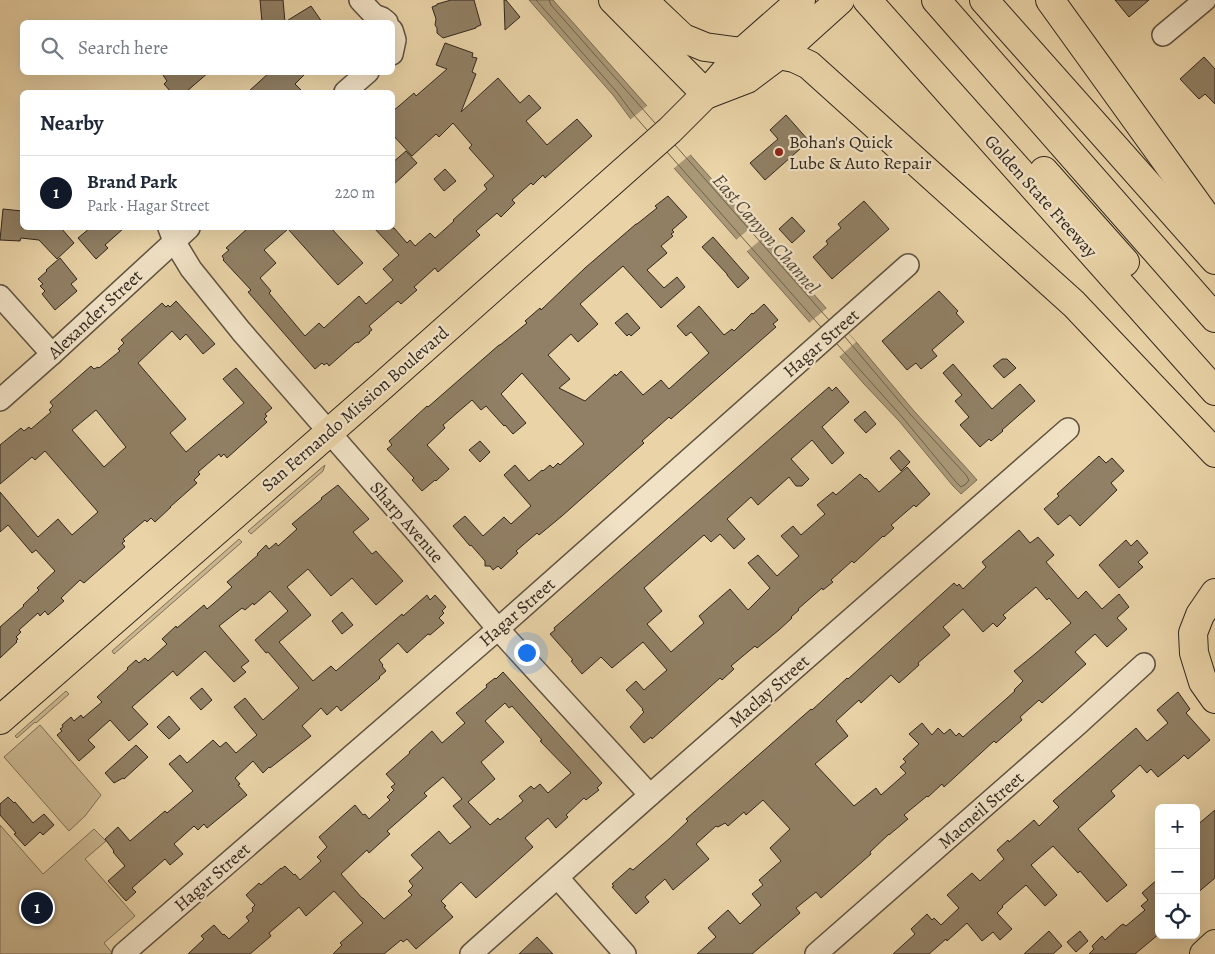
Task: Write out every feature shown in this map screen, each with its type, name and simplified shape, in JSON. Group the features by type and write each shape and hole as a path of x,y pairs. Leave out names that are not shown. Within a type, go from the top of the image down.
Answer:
{"main road":[{"path":"613,0 706,94"},
{"path":"643,0 683,38 705,47 742,52"},
{"name":"San Fernando Mission Boulevard","path":"0,720 661,138 706,94 742,52 801,0"},
{"name":"San Fernando Mission Boulevard","path":"706,94 747,79 779,55 840,0"},
{"path":"936,0 1215,318"},
{"path":"984,0 1215,260"},
{"path":"1050,0 1215,229"},
{"path":"879,4 1092,224 1215,365"},
{"name":"Golden State Freeway","path":"879,4 1215,391"},
{"path":"779,55 794,58 809,65 1074,304 1215,453"},
{"path":"1215,593 1200,614 1194,633 1194,653 1203,682 1215,699"},
{"path":"1204,954 1215,944"}],"street":[{"path":"360,0 374,14 384,20"},
{"path":"1163,35 1205,0"},
{"path":"347,90 365,75"},
{"name":"Sharp Avenue","path":"177,232 191,269 241,331 498,629 650,795"},
{"name":"Alexander Street","path":"0,400 52,354 177,232"},
{"name":"Hagar Street","path":"123,954 498,629 908,265"},
{"path":"0,296 52,354"},
{"name":"Maclay Street","path":"471,954 1068,429"},
{"name":"Macneil Street","path":"816,954 1144,664"},
{"path":"558,878 625,954"}],"shaded area":[{"path":"325,465 323,471 251,534 248,531 319,470"},
{"path":"239,539 242,542 114,654 112,651"},
{"path":"66,691 69,694 17,738 15,736"},
{"path":"40,725 101,795 85,816 69,831 4,757"},
{"path":"0,825 43,874 94,829 106,841 85,859 135,916 104,943 113,954 0,954"}],"water":[{"path":"529,0 553,0 857,343 914,411 977,480 961,494 953,486 899,421 864,384 630,118 613,95"}],"pier":[{"path":"648,105 691,154 673,169 630,120"},
{"path":"754,225 764,237 746,252 736,240"},
{"path":"827,308 856,342 839,357 809,323"}],"building":[{"path":"260,0 283,0 285,20 262,20"},
{"path":"451,0 474,0 481,25 443,38 437,33 436,19 432,7"},
{"path":"504,0 520,17 505,30"},
{"path":"1115,0 1149,0 1129,17"},
{"path":"311,6 321,20 288,20"},
{"path":"445,43 473,53 472,57 477,58 472,72 476,74 461,112 498,78 520,103 529,95 541,108 526,121 547,145 577,119 592,136 545,178 543,175 533,185 531,183 512,200 515,203 501,217 497,213 476,231 480,235 438,272 435,268 414,287 417,290 401,304 398,301 369,326 372,330 370,333 358,343 355,343 329,366 327,363 324,365 322,363 315,369 248,292 251,290 223,260 222,256 229,250 226,248 246,230 287,230 264,250 276,263 260,278 271,291 269,293 305,336 319,323 324,328 359,296 366,304 393,280 383,269 399,255 376,230 395,229 407,243 410,240 415,246 430,233 435,238 487,189 484,185 494,176 469,148 472,145 453,123 439,137 436,134 412,156 395,137 395,109 414,93 416,96 447,69 436,65"},
{"path":"1204,57 1215,69 1215,104 1205,94 1199,99 1180,79"},
{"path":"163,75 206,75 188,90 169,90 164,84 167,81"},
{"path":"267,75 304,75 295,84 301,90 250,90"},
{"name":"Bohan's Quick Lube & Auto Repair","path":"786,115 809,141 765,180 750,163 778,139 770,130"},
{"path":"406,151 417,163 395,183 395,160"},
{"path":"445,169 456,181 444,191 434,179"},
{"path":"668,196 687,217 672,230 674,232 671,234 673,236 661,246 667,253 647,270 664,288 677,277 685,287 661,308 623,266 580,304 598,324 578,342 571,334 548,355 570,379 559,388 585,401 615,374 616,376 621,371 643,395 661,380 669,389 709,353 691,332 686,336 677,326 699,306 724,335 732,329 734,331 764,304 778,320 773,324 776,327 671,419 669,417 642,441 644,443 562,516 539,535 537,533 516,551 518,553 501,569 498,566 493,570 490,566 485,566 485,561 453,526 465,516 483,536 504,517 511,524 531,506 504,475 515,465 529,481 550,465 553,468 558,463 560,465 584,444 522,373 501,394 526,423 513,434 486,406 481,410 472,400 443,425 445,428 427,445 449,469 422,491 412,480 414,478 387,449 392,445 389,441 427,406 527,323 525,321 540,308 541,310 585,268 657,208 655,206"},
{"path":"864,201 889,229 832,279 813,257 828,244 826,241 841,228 838,224"},
{"path":"3,209 20,211 20,230 63,230 74,243 57,259 39,240 21,238 20,241 0,240"},
{"path":"792,217 805,231 792,243 779,229"},
{"path":"88,230 122,230 105,245 108,248 96,259 78,238"},
{"path":"289,230 333,230 363,263 338,285"},
{"path":"713,237 749,278 738,288 702,247"},
{"path":"60,258 77,279 71,284 77,291 55,310 42,294 45,291 40,286 43,284 38,279"},
{"path":"939,291 958,311 956,313 964,322 932,350 937,356 921,369 916,363 907,370 882,341"},
{"path":"176,301 215,344 203,354 186,334 180,340 172,331 138,363 186,419 170,433 186,452 244,403 223,379 236,368 272,408 265,414 267,416 264,419 267,422 227,458 224,454 221,457 219,454 198,472 200,474 194,480 197,483 155,522 151,518 147,522 145,520 123,539 125,541 122,543 125,547 84,583 80,580 61,598 64,601 48,615 45,611 40,616 38,613 19,630 21,632 16,637 18,639 17,642 0,658 0,627 24,606 39,590 37,588 55,571 36,550 32,553 8,525 0,532 0,492 38,537 58,519 72,535 98,512 45,451 35,460 32,457 0,484 0,445 21,428 24,431 29,427 31,429 51,412 49,410 53,406 50,402 91,366 94,369 99,368 120,351 118,349 124,343 121,340 162,303 166,307 168,305 170,307","holes":["96,410 126,447 104,467 72,430"]},
{"path":"627,313 640,328 631,336 629,334 627,336 615,323"},
{"path":"1002,359 1007,359 1016,368 1004,378 993,366"},
{"path":"953,364 992,409 1020,384 1035,401 1003,431 980,447 960,425 969,417 955,401 962,395 943,373"},
{"path":"829,387 832,391 836,387 849,402 822,427 844,453 832,464 812,440 791,459 809,479 802,486 796,486 789,477 758,505 751,497 727,519 745,539 734,549 720,534 711,542 704,535 644,588 662,611 647,624 671,652 704,623 699,616 730,589 748,610 770,588 748,563 758,555 777,576 799,556 781,536 793,526 801,535 825,514 817,505 833,492 836,495 860,474 879,492 907,467 930,494 891,525 894,528 854,563 852,561 831,580 833,582 823,590 822,588 798,609 792,618 779,630 757,648 755,646 731,666 734,669 722,680 720,678 652,739 651,737 644,743 630,727 644,712 643,709 626,690 636,681 644,690 667,670 643,642 612,668 601,657 582,674 571,661 573,660 550,634 555,630 554,628"},
{"path":"865,411 876,424 866,433 854,420"},
{"path":"480,441 490,452 480,462 469,450"},
{"path":"899,450 910,462 901,471 890,458"},
{"path":"1099,456 1106,463 1112,458 1124,471 1111,483 1117,490 1080,526 1070,515 1058,525 1044,509 1059,496 1057,494"},
{"path":"338,485 369,519 353,532 372,554 376,551 403,581 376,605 352,578 331,596 308,569 287,587 311,615 279,642 313,681 331,666 336,671 427,595 430,600 435,595 446,607 442,611 444,613 439,618 444,623 430,635 428,634 407,653 398,643 379,660 386,671 380,678 341,711 337,706 327,715 321,708 302,726 311,736 270,768 263,773 253,761 235,778 240,784 238,785 247,795 207,828 204,824 198,830 194,826 174,844 183,854 170,865 165,859 132,888 136,892 126,901 108,881 125,866 105,839 118,827 130,841 165,811 167,813 193,791 169,764 180,755 187,763 213,740 220,747 226,742 236,753 257,735 234,707 245,698 263,720 299,688 255,640 288,611 270,591 254,605 253,603 245,610 242,608 219,626 249,661 241,667 246,672 234,682 205,651 177,676 173,671 132,707 148,724 129,741 110,720 88,740 95,747 79,761 57,735 62,731 60,729 63,727 62,725 71,717 74,721 81,715 83,718 102,702 97,697 127,668 136,660 139,663 145,658 148,661 167,644 162,639 176,626 177,628 204,605 207,609 213,604 232,587 227,582 258,555 266,545 269,549 276,543 278,546 297,529 292,524"},
{"path":"1019,530 1030,543 1038,537 1054,555 1046,562 1078,599 1086,591 1102,609 1119,594 1129,607 1117,618 1127,629 1107,647 1095,634 1075,652 1086,664 1042,703 1039,700 1020,717 1022,720 996,743 994,741 944,787 942,784 904,815 908,819 889,834 870,852 871,854 821,898 816,892 796,908 800,913 752,954 697,954 716,937 708,928 728,910 740,924 761,905 752,894 763,885 759,880 781,861 770,848 790,829 763,800 746,815 744,812 728,826 725,823 718,827 716,826 696,844 709,859 673,890 665,879 645,897 649,902 636,914 612,887 614,886 612,884 630,868 633,870 670,838 688,821 686,819 848,679 954,583 957,586 959,584 963,589 986,567 982,562","holes":["1036,587 1047,600 1049,598 1071,623 1014,671 1023,681 1015,691 963,737 959,733 956,736 950,729 944,734 938,728 932,735 922,723 909,734 919,744 903,759 906,762 900,767 906,773 881,795 876,788 854,806 815,764 848,736 836,721 859,700 861,703 891,675 899,683 919,665 918,663 950,635 943,627 963,609 983,632 993,623 997,627 1006,618 1003,615"]},
{"path":"1126,540 1131,546 1137,540 1148,553 1138,562 1143,567 1119,588 1099,565"},
{"path":"342,612 353,625 342,634 332,621"},
{"path":"503,672 602,783 597,788 599,790 586,800 584,798 566,815 568,817 556,828 548,818 525,838 533,847 476,898 461,882 441,901 453,917 416,949 407,939 403,942 401,940 384,954 333,954 342,945 340,943 363,923 334,891 306,916 299,907 269,933 271,936 250,954 188,954 204,939 201,936 214,925 229,939 249,921 246,917 253,911 252,908 255,905 246,895 259,883 261,885 281,868 285,866 300,880 321,861 317,857 327,847 319,837 355,805 369,819 390,800 387,797 394,790 391,787 395,784 386,774 432,731 442,743 465,723 456,713 487,687 486,685","holes":["505,703 509,708 512,706 542,740 540,741 571,773 548,793 540,784 534,789 531,786 519,796 523,801 500,820 498,818 490,825 468,802 495,779 481,762 504,742 485,721","443,777 462,799 453,806 471,827 450,844 439,831 411,855 423,868 409,881 413,886 408,891 412,895 384,919 341,874 367,850 369,853 390,834 387,831 427,796 424,793"]},
{"path":"202,688 212,700 201,710 190,698"},
{"path":"1178,692 1190,709 1186,713 1210,740 1188,759 1184,755 1158,777 1151,769 1147,773 1140,765 1111,791 1115,796 1078,829 1127,885 1107,902 1080,871 1078,873 1053,846 1031,865 1057,895 1045,906 1026,885 1002,906 997,913 1012,929 1000,940 993,932 982,941 967,923 929,954 893,954 915,934 911,929 927,914 932,920 934,918 941,925 959,908 947,895 972,873 980,881 1004,859 997,850 1034,820 1039,826 1059,807 1053,801 1136,728 1147,741 1168,723 1157,710"},
{"path":"169,716 180,729 169,739 157,727"},
{"path":"136,745 148,757 124,779 114,783 105,773"},
{"path":"8,797 15,802 33,823 44,814 54,825 43,835 40,832 25,846 0,815 0,804"},
{"path":"1215,810 1215,878 1200,891 1200,849 1200,823"},
{"path":"1155,882 1155,937 1135,954 1089,954 1094,949 1092,946 1102,936 1105,940 1120,926 1123,924 1126,926 1145,910 1141,906 1148,900 1142,893"},
{"path":"1049,931 1062,946 1053,954 1024,954"},
{"path":"1080,931 1088,941 1076,952 1067,942"},
{"path":"537,937 553,954 519,954"}],"place":[{"name":"Bohan's Quick Lube & Auto Repair","path":"779,152"},
{"name":"Brand Park","path":"37,908"}],"water label":[{"name":"East Canyon Channel","path":"766,234"}]}
